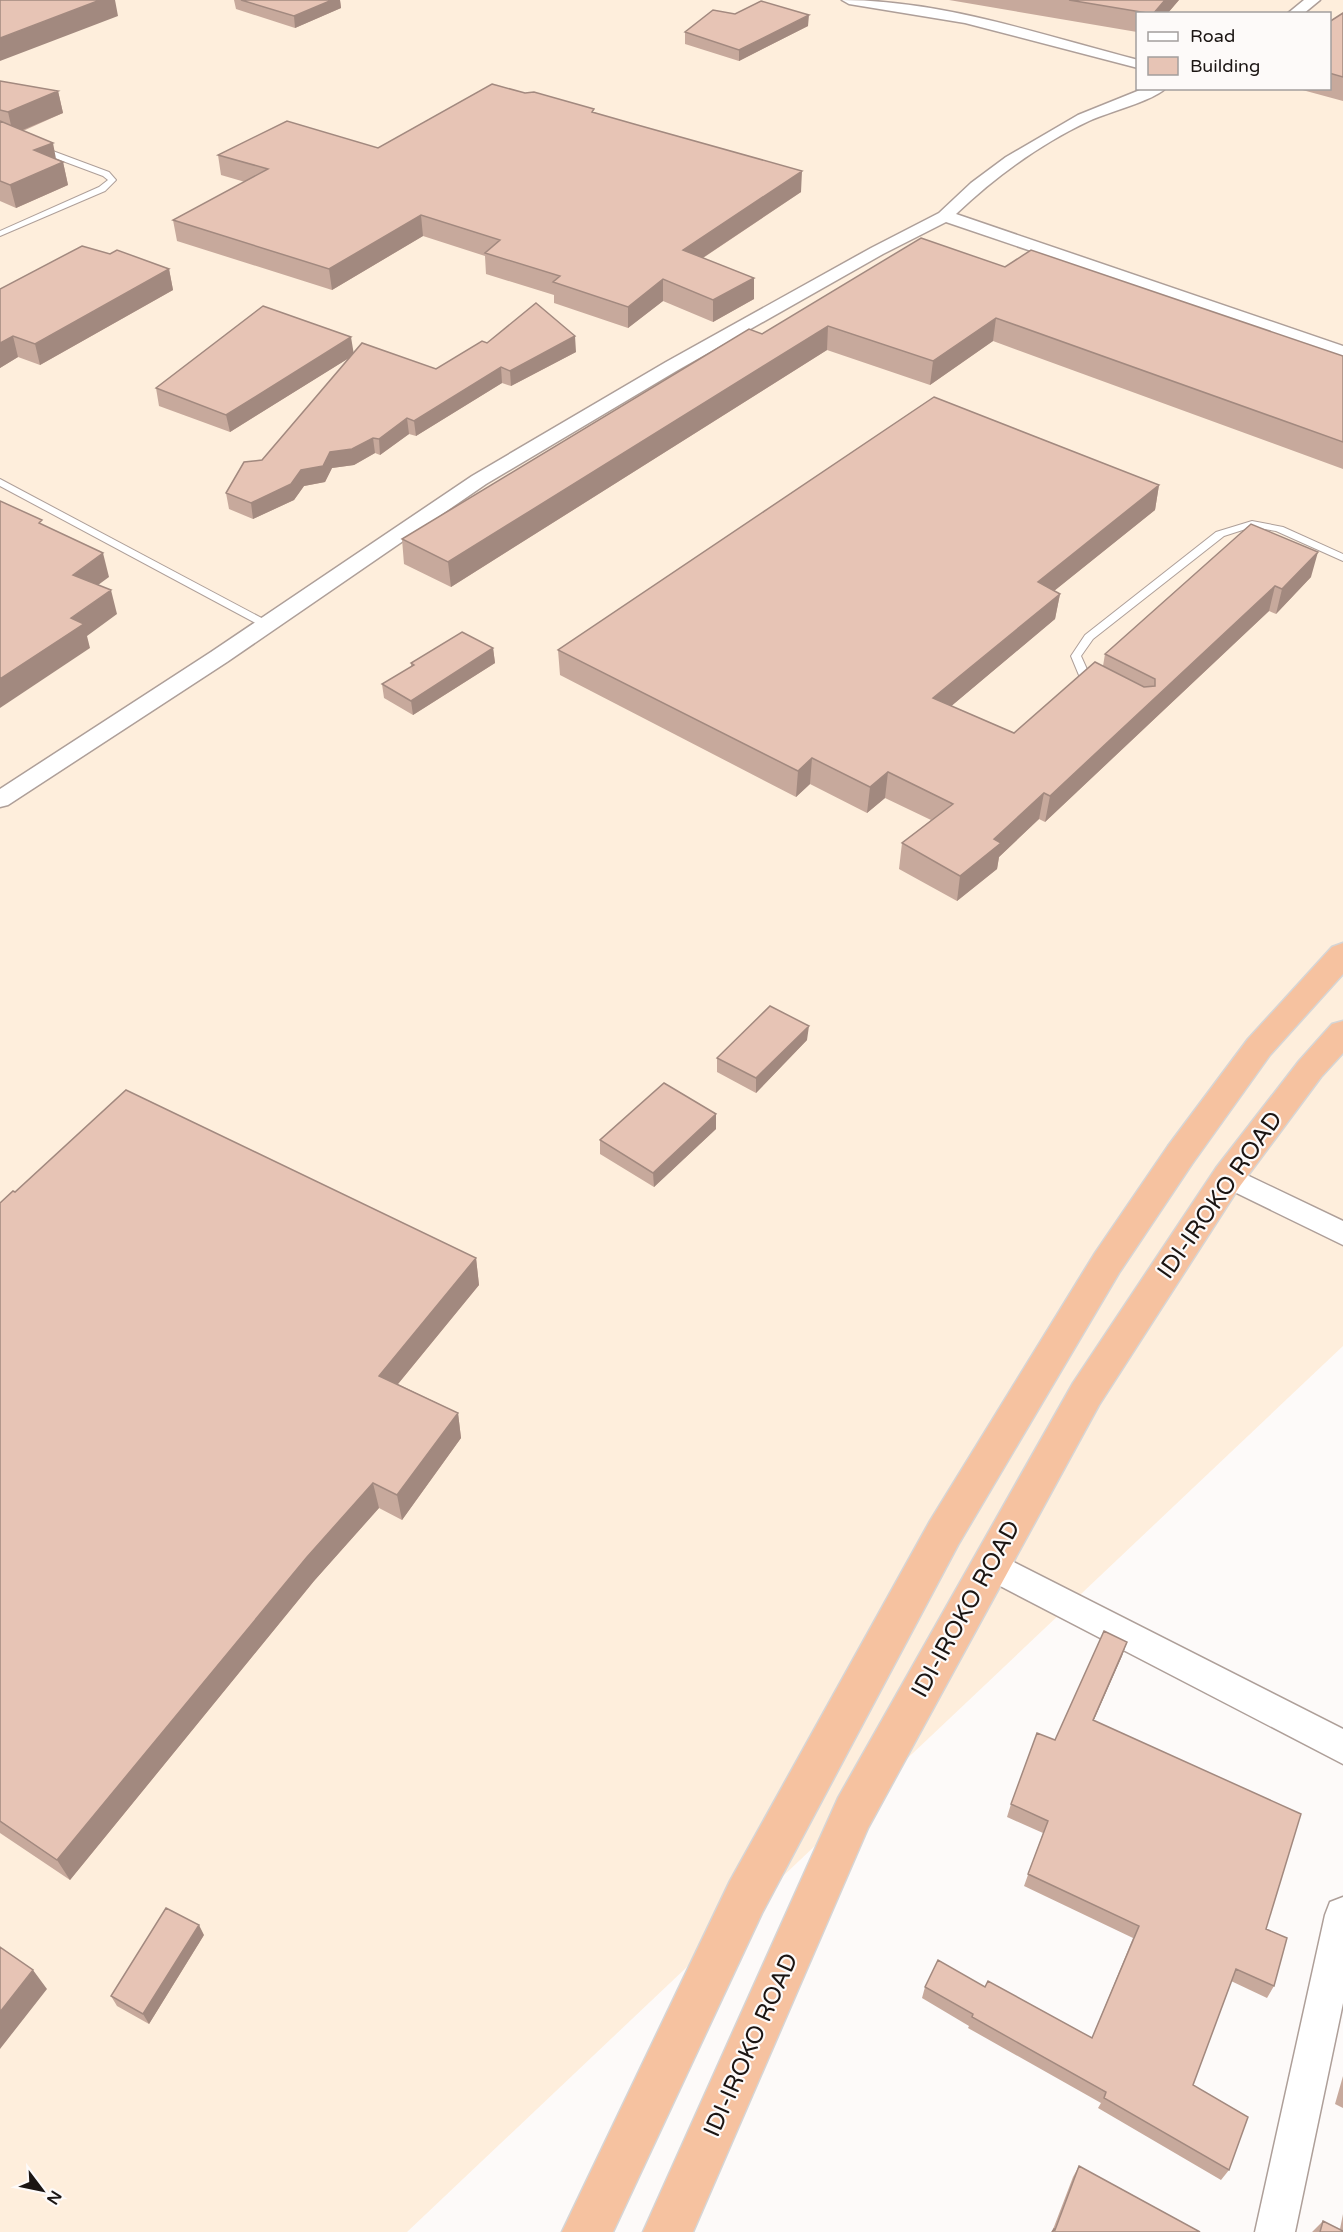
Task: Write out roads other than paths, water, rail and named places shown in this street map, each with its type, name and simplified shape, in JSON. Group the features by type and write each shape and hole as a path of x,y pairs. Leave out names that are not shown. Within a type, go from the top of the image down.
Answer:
{"highway":[{"path":"587,2232 746,1897 944,1533 1107,1263 1180,1155 1259,1047 1343,954"},
{"name":"IDI-IROKO ROAD","path":"668,2232 853,1813 1086,1394 1228,1177 1310,1069 1343,1032"}],"street":[{"path":"849,0 966,19 1136,64"},
{"path":"1296,12 1313,0"},
{"path":"0,800 267,625 479,480 877,250 945,216 976,186 1011,160 1083,118 1154,90"},
{"path":"945,216 1343,352"},
{"path":"1228,1177 1343,1234"},
{"path":"990,1565 1343,1746"},
{"path":"1275,2232 1343,1915"}],"lane":[{"path":"0,234 102,189 112,180 106,174 32,146"},
{"path":"0,482 267,625"},
{"path":"1105,688 1085,678 1076,656 1089,636 1220,534 1252,524 1279,529 1343,558"}]}
